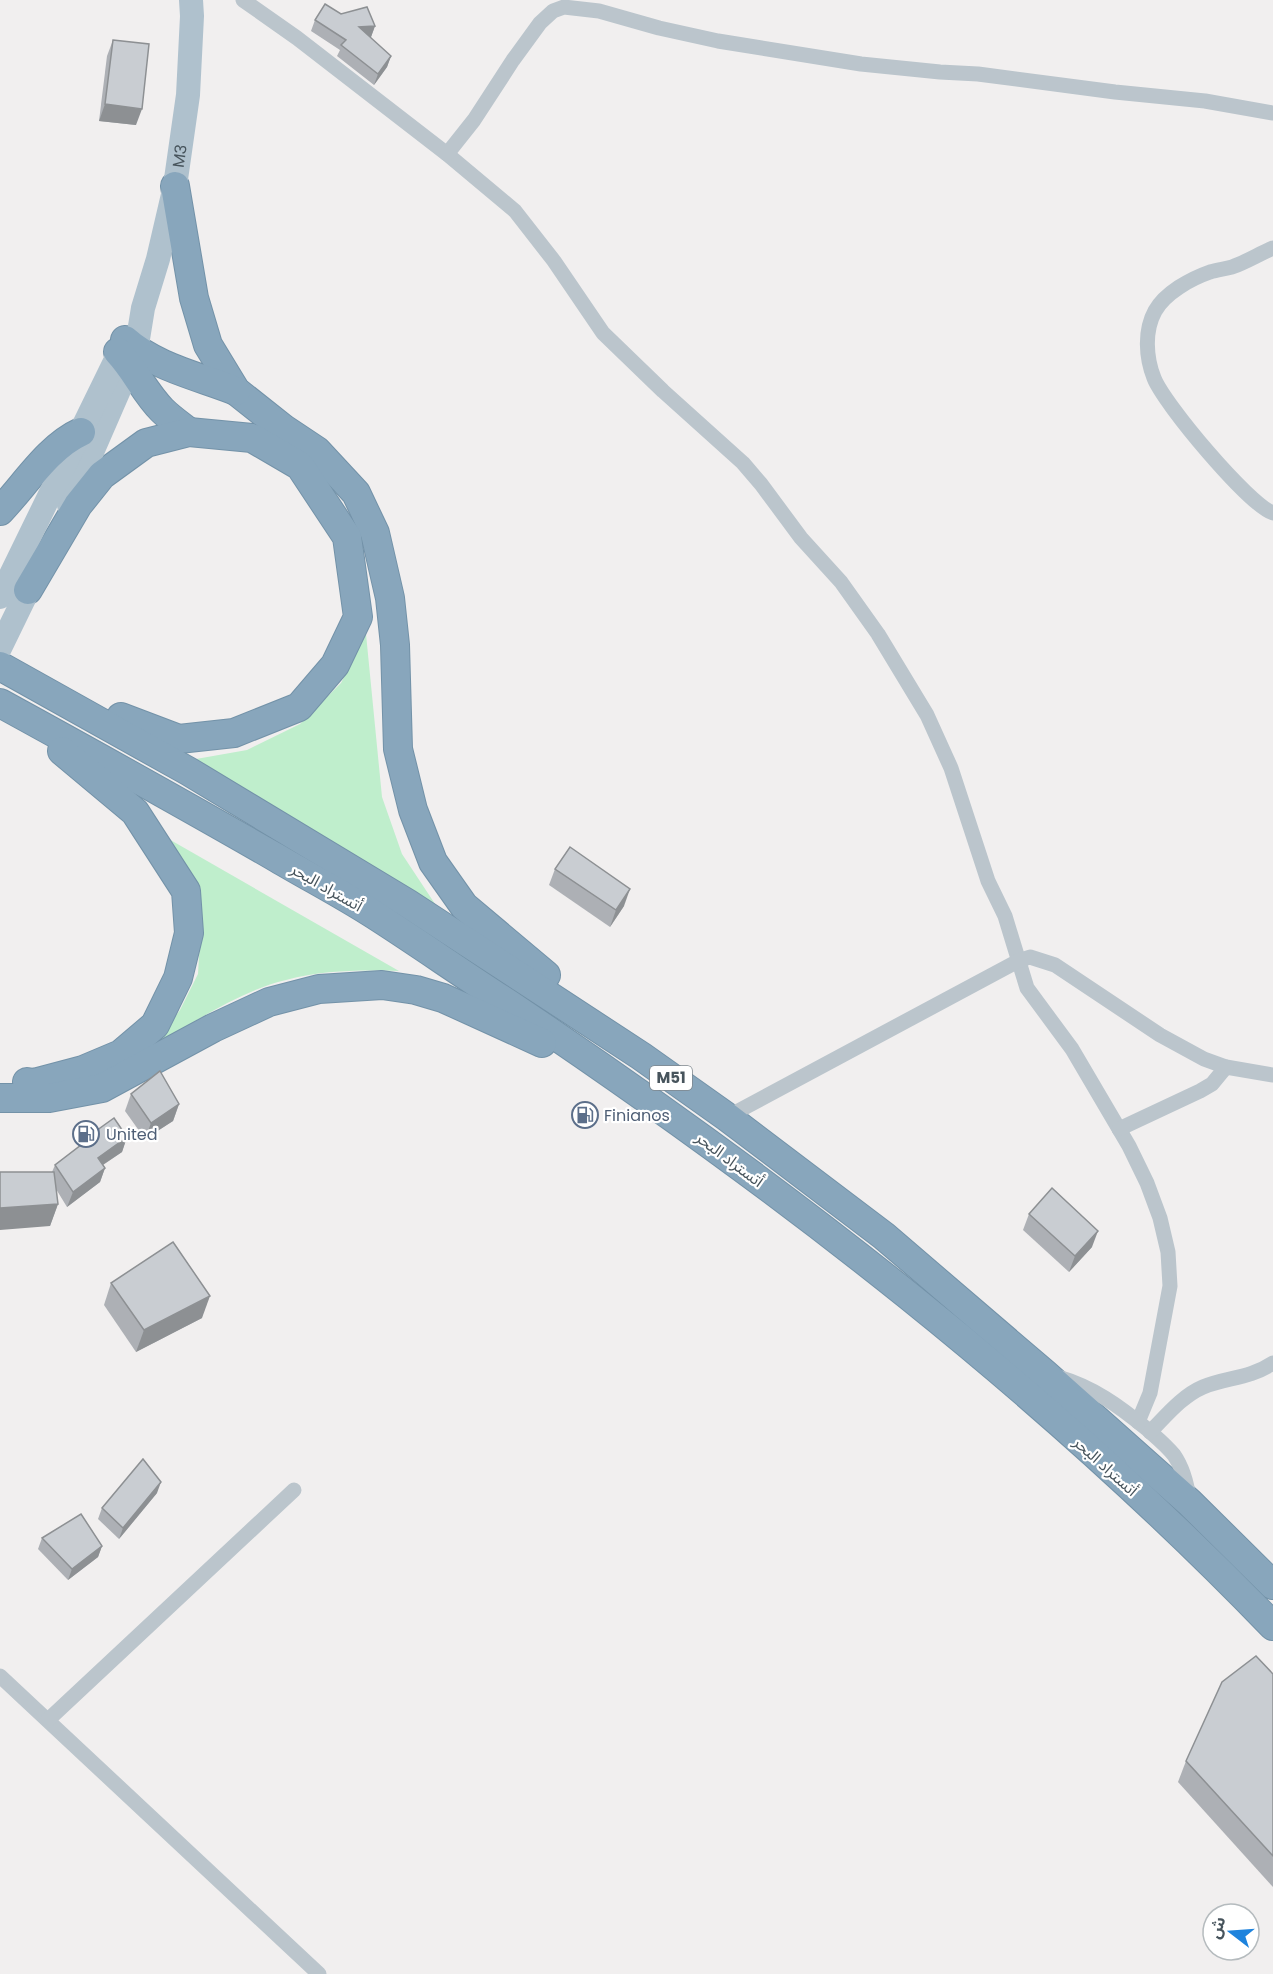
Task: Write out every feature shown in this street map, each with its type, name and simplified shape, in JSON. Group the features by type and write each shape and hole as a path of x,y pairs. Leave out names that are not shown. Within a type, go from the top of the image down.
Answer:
{"highway":[{"path":"175,186 194,298 207,345 236,391"},
{"path":"128,352 236,391 284,429 317,451 356,493 375,533 390,598 398,748 413,810 433,862 464,906 641,1056"},
{"path":"128,352 151,397 163,411 189,432"},
{"path":"0,511 20,491 53,449 81,432"},
{"path":"15,600 78,505 102,475 146,443 189,432 252,438 300,466 347,537 358,617 335,665 299,708 234,732 178,739 40,688"},
{"name":"أتستراد البحر","path":"0,666 188,771 407,903 641,1056 727,1117 884,1236 1045,1374 1189,1502 1273,1585"},
{"path":"0,1078 34,1083 83,1070 121,1054 155,1025 178,978 189,933 186,891 135,812 7,707"},
{"name":"أتستراد البحر","path":"7,707 150,785 371,913 607,1070 839,1241 983,1356 1116,1474 1273,1626"},
{"path":"0,1098 49,1098 102,1088 213,1028 269,1002 319,989 382,985 416,990 443,998 550,1047 607,1070"}],"main road":[{"name":"M3","path":"128,352 158,259 175,186 188,95 191,0"},
{"path":"0,648 15,600 81,432 128,352"},
{"path":"15,600 80,483 128,352"}],"street":[{"path":"243,0 297,38 447,154 515,211 554,261 603,333 762,484 801,538 841,582 858,605 916,697 938,737 959,789 988,881 1005,916 1024,981 1034,1000 1072,1048 1119,1129 1139,1164 1160,1218 1169,1269 1167,1304 1154,1377 1145,1408 1138,1422"},
{"path":"447,154 474,120 534,31 553,11 564,7 599,11 658,28 718,41 861,64 988,75 1205,101 1273,113"},
{"path":"1273,248 1232,267 1208,273 1172,292 1154,312 1147,342 1150,366 1155,380 1173,410 1228,472 1265,510 1273,513"},
{"path":"727,1117 1018,961 1030,957 1055,965 1160,1035 1204,1059 1226,1067 1273,1075"},
{"path":"1119,1129 1200,1091 1212,1084 1226,1067"},
{"path":"1150,1432 1189,1395 1203,1387 1237,1379 1273,1363"},
{"path":"1045,1374 1092,1390 1119,1406 1164,1444 1182,1471 1189,1502"},
{"path":"48,1720 294,1490"},
{"path":"0,1676 319,1974"}],"green space":[{"path":"366,634 382,797 402,854 443,916 196,759 247,750 300,724 341,683"},
{"path":"167,838 399,971 328,972 269,985 218,1008 154,1045 180,1010 198,974 201,921"}],"building":[{"path":"325,4 341,14 367,7 375,26 359,27 391,56 378,74 341,45 346,40 315,20"},
{"path":"113,40 149,44 142,109 105,104"},
{"path":"570,847 630,889 616,910 555,869"},
{"path":"160,1071 179,1104 151,1123 131,1094"},
{"path":"114,1118 127,1137 98,1158 105,1168 73,1192 55,1165"},
{"path":"0,1172 54,1172 58,1204 0,1208"},
{"path":"1052,1188 1098,1231 1075,1256 1029,1214"},
{"path":"173,1242 210,1296 144,1330 111,1283"},
{"path":"143,1459 161,1482 123,1528 102,1508"},
{"path":"81,1514 102,1546 72,1569 42,1538"},
{"path":"1256,1656 1273,1674 1273,1856 1186,1761 1222,1682"}],"place":[{"name":"Finianos","path":"585,1115"},
{"name":"United","path":"86,1134"}]}
